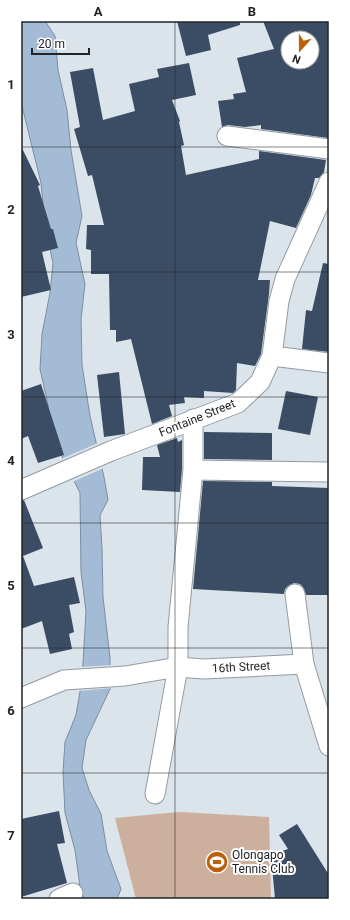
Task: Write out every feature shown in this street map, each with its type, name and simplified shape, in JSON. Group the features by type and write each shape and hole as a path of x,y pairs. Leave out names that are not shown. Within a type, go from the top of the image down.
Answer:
{"street":[{"path":"227,136 329,149"},
{"name":"Fontaine Street","path":"21,490 111,451 128,446 193,419 238,403 260,382 272,356 279,301 285,279 329,182"},
{"path":"272,356 329,363"},
{"path":"155,794 178,667 179,620 193,470 193,419"},
{"path":"193,470 329,472"},
{"path":"295,594 304,664 329,746"},
{"name":"16th Street","path":"21,698 64,680 125,676 178,667 204,669 304,664"}],"shaded area":[{"path":"179,812 269,817 271,899 136,899 115,818"}],"water":[{"path":"21,21 45,21 55,36 58,70 67,110 71,150 82,216 76,243 85,284 81,319 82,365 90,416 108,500 100,515 103,597 110,658 110,689 86,740 82,768 89,790 101,814 107,851 121,889 117,899 84,899 80,887 75,850 65,813 63,772 65,742 76,715 82,680 86,611 81,572 80,493 51,434 48,405 40,369 42,334 50,293 53,263 45,225 41,183 21,102"}],"pier":[{"path":"98,443 104,468 72,482 61,459"},
{"path":"112,665 112,688 78,691 80,667"}],"building":[{"path":"177,21 240,21 240,25 208,35 211,50 186,56"},
{"path":"263,21 329,21 328,138 261,129 261,125 245,127 228,125 222,127 218,101 234,99 233,94 246,92 237,58 274,49"},
{"path":"189,63 196,95 172,100 180,121 184,145 181,146 186,175 259,159 259,151 326,160 324,172 319,178 315,178 311,195 296,228 270,221 258,280 270,280 269,294 261,354 255,366 237,363 236,390 233,393 204,391 204,398 184,397 185,403 169,405 172,416 152,424 131,339 116,342 116,330 110,330 109,274 91,274 91,250 86,249 87,225 104,225 92,175 88,176 74,129 80,127 70,72 93,68 103,120 135,111 129,84 159,77 157,69"},
{"path":"21,146 40,185 38,186 58,248 42,252 51,290 21,297"},
{"path":"323,263 329,264 329,352 302,349 306,310 312,311"},
{"path":"119,372 125,434 104,437 97,375"},
{"path":"41,384 64,455 38,463 28,436 21,439 21,391"},
{"path":"286,391 318,397 310,435 278,429"},
{"path":"204,432 272,433 272,460 204,459"},
{"path":"177,438 178,442 182,440 180,492 142,490 143,457 160,457 157,445"},
{"path":"203,481 272,482 272,486 329,488 329,595 306,595 300,584 294,583 285,589 284,594 193,589"},
{"path":"24,500 43,548 23,556 34,586 74,577 80,603 69,605 74,632 69,634 72,649 50,654 42,621 21,629 21,501"},
{"path":"59,811 65,843 57,844 67,883 21,897 21,819"},
{"path":"297,824 329,875 329,899 275,899 271,855 288,849 279,835"}],"place":[{"name":"Olongapo Tennis Club","path":"217,862"}]}
